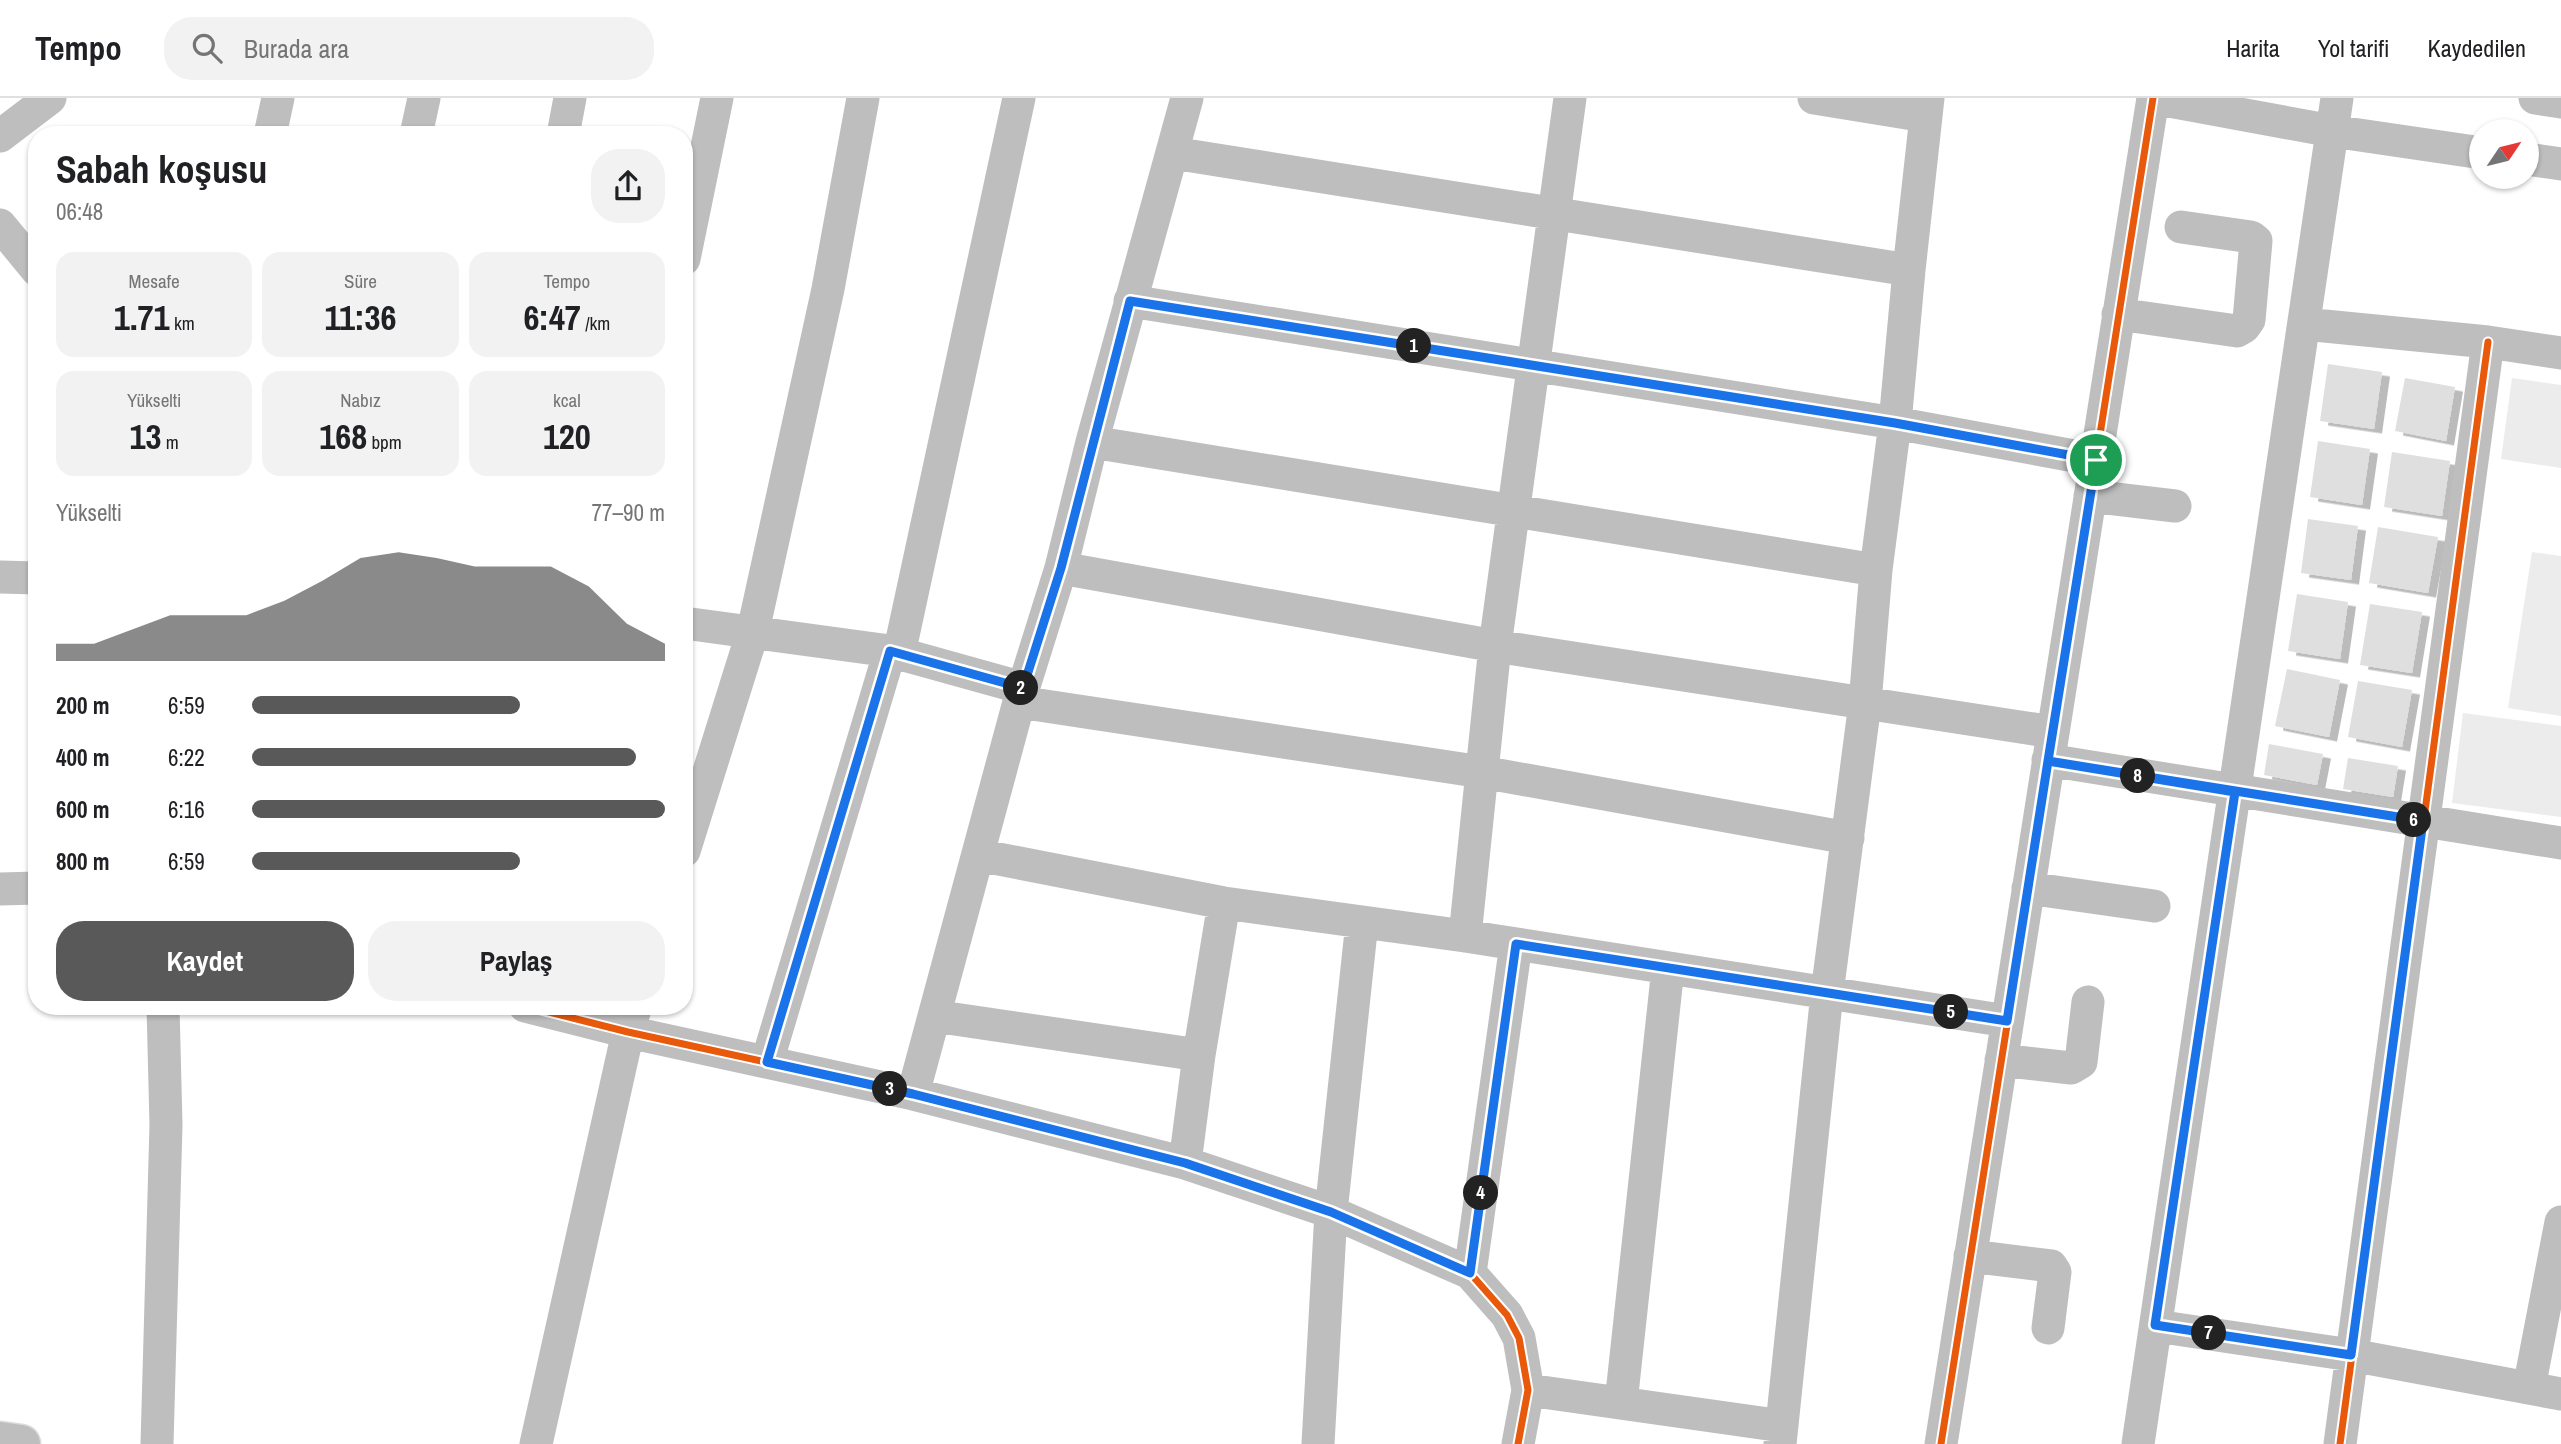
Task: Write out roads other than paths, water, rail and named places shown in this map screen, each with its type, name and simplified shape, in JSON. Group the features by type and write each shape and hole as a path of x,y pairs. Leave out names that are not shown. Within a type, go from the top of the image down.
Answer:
{"main road":[{"path":"0,1441 21,1444"}],"street":[{"path":"0,136 50,98"},
{"path":"272,126 278,98"},
{"path":"418,126 424,98"},
{"path":"564,126 570,98"},
{"path":"693,215 717,98"},
{"path":"693,822 753,631 828,289 863,98"},
{"path":"767,1062 894,652 1019,98"},
{"path":"913,1094 1021,695 1061,568 1092,442 1187,98"},
{"path":"1465,936 1496,646 1570,98"},
{"path":"1528,1390 1621,1403 1781,1435 1827,993 1865,703 1927,107 1814,98"},
{"path":"1941,1444 2153,98 2332,131 2469,151"},
{"path":"2138,1444 2337,98"},
{"path":"2535,98 2561,102"},
{"path":"1173,153 1909,270"},
{"path":"2539,161 2561,164"},
{"path":"0,225 28,259"},
{"path":"2118,314 2237,331 2244,327 2249,320 2256,241 2251,237 2181,227"},
{"path":"1130,301 1895,423 2096,460"},
{"path":"2304,324 2488,342 2561,353"},
{"path":"2340,1444 2488,342"},
{"path":"1092,442 1877,570"},
{"path":"2090,496 2175,506"},
{"path":"1061,568 1496,646 1865,703 2235,792 2561,843"},
{"path":"0,577 28,578"},
{"path":"693,624 894,652 1021,695 1482,772 1848,838"},
{"path":"978,855 1224,903 1465,936 2007,1021"},
{"path":"0,889 28,888"},
{"path":"2028,888 2154,906"},
{"path":"1185,1163 1199,1055 1224,903"},
{"path":"1318,1444 1331,1212 1362,922"},
{"path":"1470,1273 1516,944"},
{"path":"1621,1403 1668,968"},
{"path":"2001,1060 2071,1068 2076,1066 2081,1062 2088,1002"},
{"path":"157,1444 166,1125 163,1015"},
{"path":"599,1015 632,1019 767,1062 913,1094 1185,1163 1331,1212 1470,1273 1507,1315 1519,1338 1528,1390 1518,1444"},
{"path":"934,1016 1199,1055"},
{"path":"536,1444 632,1019"},
{"path":"2155,1325 2351,1355 2545,1391 2561,1222"},
{"path":"1970,1256 2051,1266 2055,1272 2048,1328"}]}
